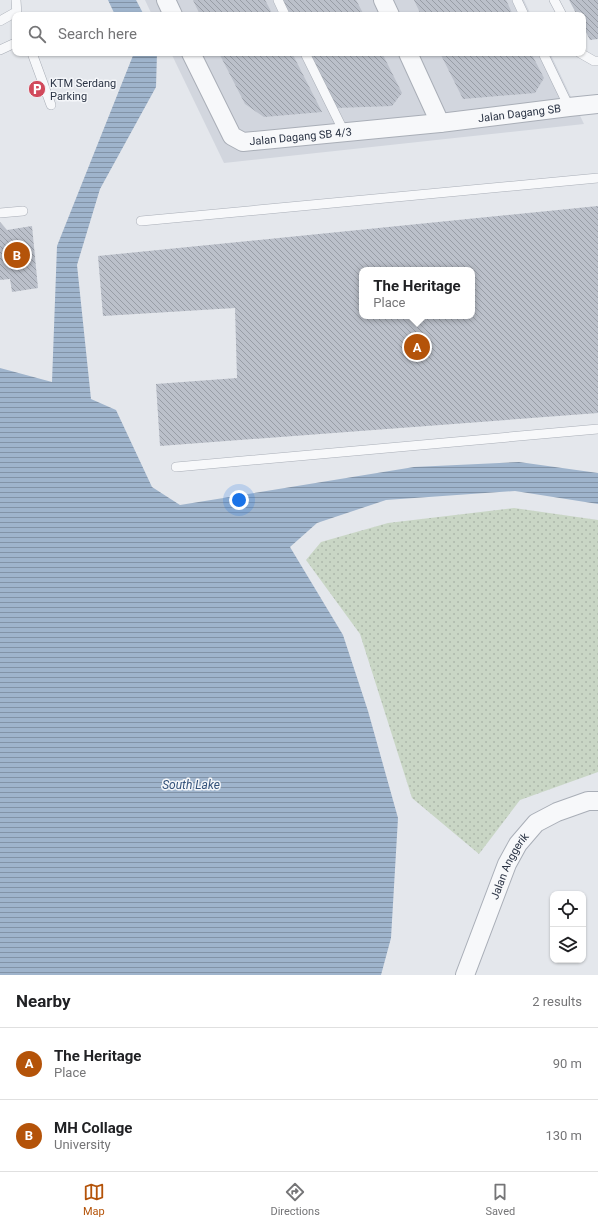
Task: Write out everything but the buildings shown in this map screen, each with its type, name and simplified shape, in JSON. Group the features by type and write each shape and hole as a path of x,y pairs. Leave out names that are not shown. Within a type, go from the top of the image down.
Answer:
{"street":[{"path":"166,0 172,12"},
{"path":"383,0 389,12"},
{"name":"Jalan Dagang SB 4/3","path":"192,56 232,136 243,142 346,134 440,124"},
{"path":"409,56 440,124"},
{"name":"Jalan Dagang SB","path":"440,124 598,104"},
{"name":"Jalan Anggerik","path":"466,975 502,877 518,844 536,823 557,812 588,801 598,801"}],"lane":[{"path":"16,0 17,12"},
{"path":"278,0 284,12"},
{"path":"517,0 523,12"},
{"path":"554,0 560,12"},
{"path":"0,20 12,16"},
{"path":"0,50 12,44"},
{"path":"33,56 51,105"},
{"path":"307,56 346,134"},
{"path":"544,56 569,107"},
{"path":"585,56 594,61 598,61"},
{"path":"141,221 598,178"},
{"path":"0,213 23,211"},
{"path":"176,467 598,429"}],"shaded area":[{"path":"145,0 524,0 530,12 151,12"},
{"path":"172,56 551,56 584,124 224,163"}],"green space":[{"path":"514,508 598,520 598,772 520,800 479,854 412,798 360,634 306,560 321,542 388,523"}],"water":[{"path":"108,0 136,0 142,12 114,12"},
{"name":"South Lake","path":"133,56 157,56 156,87 100,189 77,265 91,399 116,410 152,487 180,505 414,467 519,462 598,473 598,504 515,491 386,500 317,523 290,547 343,635 368,711 398,818 391,938 381,975 0,975 0,368 52,382 57,246"}],"place":[{"name":"KTM Serdang Parking","path":"37,89"},
{"name":"MH Collage","path":"17,255"},
{"name":"The Heritage","path":"417,347"}]}
